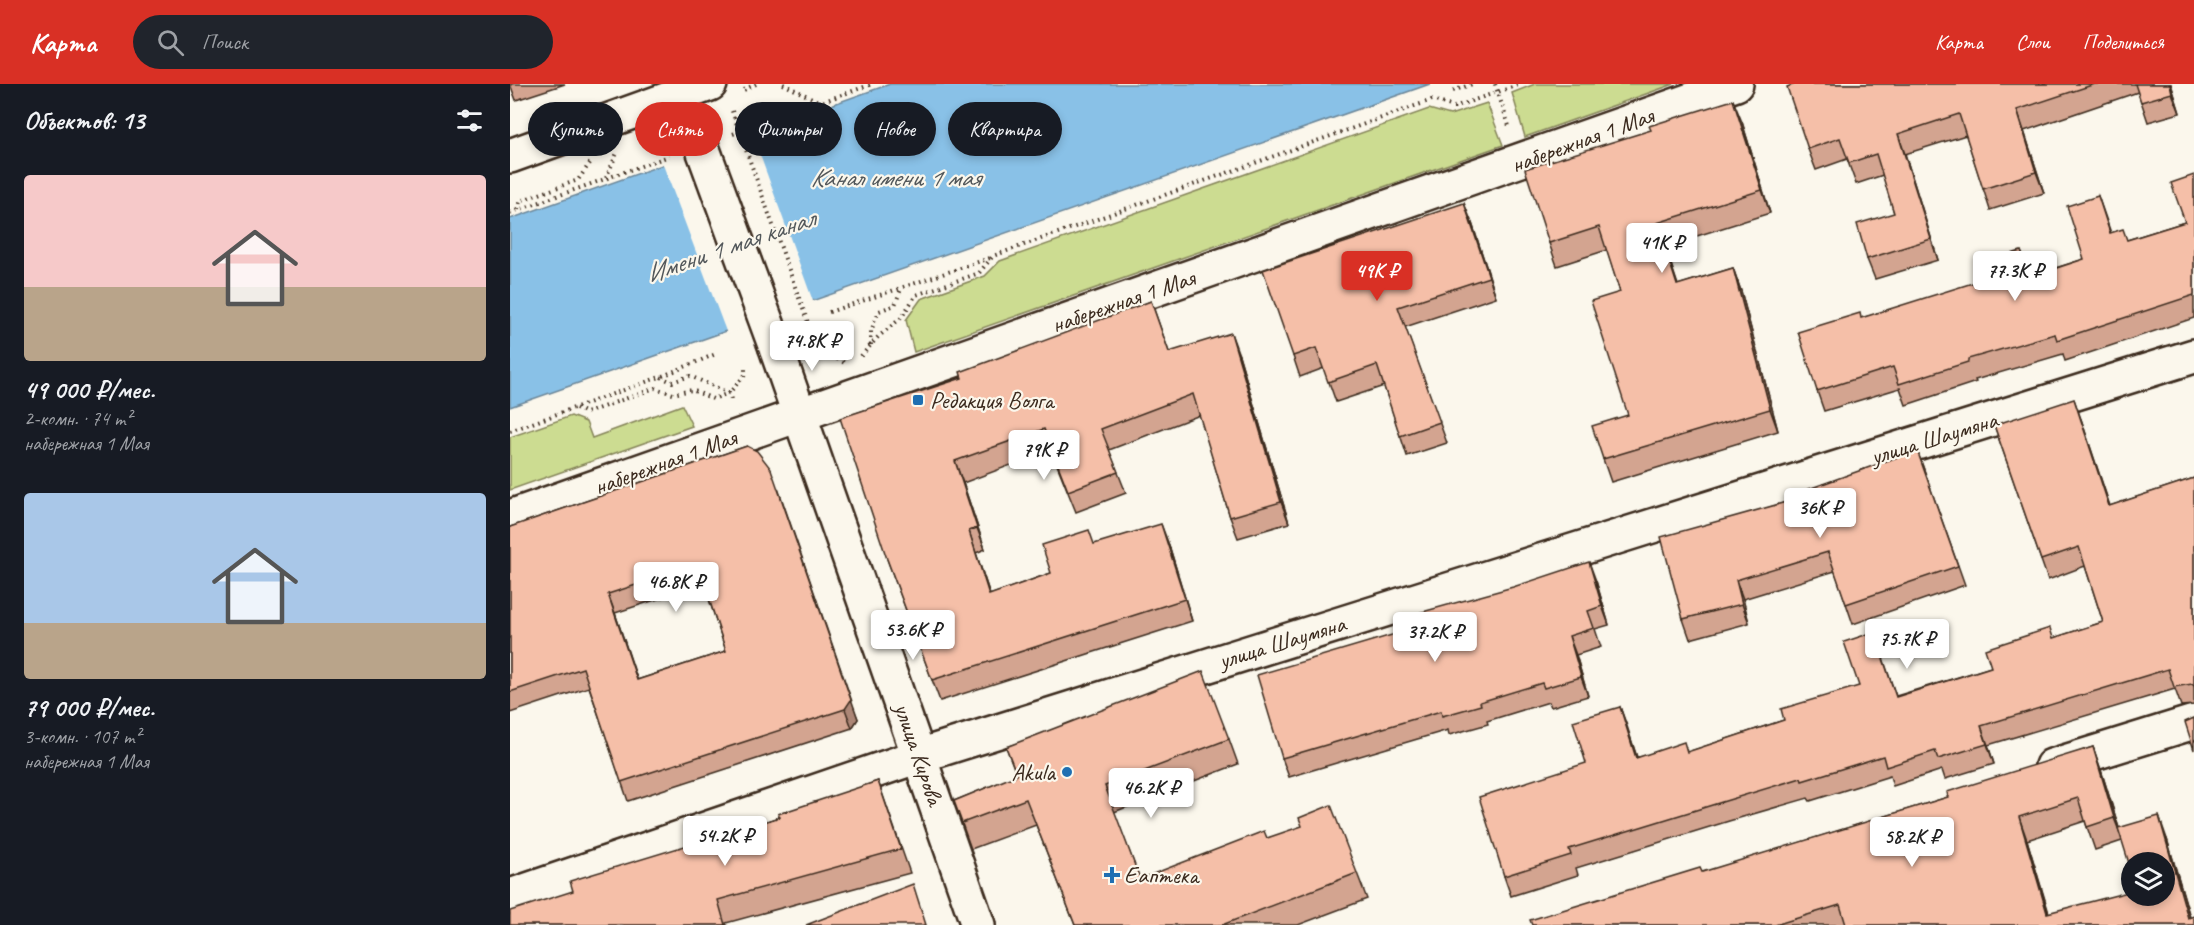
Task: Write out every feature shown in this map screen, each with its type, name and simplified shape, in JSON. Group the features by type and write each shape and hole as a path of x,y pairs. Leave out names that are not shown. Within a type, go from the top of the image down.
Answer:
{"main road":[{"name":"набережная 1 Мая","path":"510,517 1736,84"},
{"name":"улица Кирова","path":"691,87 694,125 800,413 978,925"},
{"path":"510,156 691,87"},
{"name":"улица Шаумяна","path":"510,896 919,756 2194,356"},
{"path":"2023,775 2194,722"}],"path":[{"path":"783,84 821,102 872,84"},
{"path":"1453,91 1472,84"},
{"path":"1495,84 1506,116"},
{"path":"829,312 1432,100 1454,107 1521,84"},
{"path":"732,111 812,334 829,355 852,367"},
{"path":"518,210 520,201 578,180 596,156"},
{"path":"605,179 616,156"},
{"path":"510,213 670,156"},
{"path":"859,359 901,318 916,295 979,273 993,256"},
{"path":"871,345 871,331 879,311 895,305 901,288"},
{"path":"510,431 660,377 716,354"},
{"path":"576,407 586,413 654,388 673,394 692,390 713,399 729,393 745,375 745,359"},
{"path":"660,377 672,382 690,376 729,393 736,413"}],"green space":[{"path":"1535,84 1674,84 1525,137 1512,93"},
{"path":"1487,103 1503,145 914,352 906,320 921,299 985,276 1000,261 1429,109 1450,115"},
{"path":"682,405 692,426 510,490 510,437 571,416 586,422 592,438"}],"water":[{"name":"Канал имени 1 мая","path":"890,84 1430,84 510,407 510,219 687,156 723,156 723,143 735,139 735,156 842,156 842,102 839,102"}],"pier":[{"path":"735,136 735,156 760,156 814,304 727,334 662,162 679,156 723,156 723,140"}],"building":[{"path":"1795,84 2095,84 2017,110 2036,172 1983,189 1959,114 1898,134 1931,239 1867,259 1857,224 1894,213 1876,154 1849,163 1840,138 1808,149 1787,87"},
{"path":"2135,84 2170,84 2172,93 2141,102"},
{"path":"1733,100 1762,190 1657,223 1677,285 1733,268 1770,409 1603,459 1592,426 1628,415 1591,301 1620,292 1599,227 1549,243 1525,169 1651,130 1649,126"},
{"path":"2194,175 2194,295 2057,340 2055,334 1968,359 1968,362 1899,384 1893,367 1817,391 1798,332 1860,313 1861,318 1979,281 1974,265 2021,251 2029,277 2084,259 2067,206 2098,196 2110,233 2123,229 2127,240 2185,222 2171,183"},
{"path":"1464,203 1489,277 1398,307 1440,422 1400,436 1377,365 1328,382 1316,348 1293,356 1263,270"},
{"path":"1151,301 1169,352 1231,333 1281,502 1230,517 1193,394 1101,429 1118,472 1068,491 1044,429 955,461 977,528 969,531 989,595 1051,573 1042,545 1089,530 1094,544 1161,524 1185,599 932,680 887,559 840,418 962,378 960,372"},
{"path":"2074,399 2109,506 2194,478 2194,686 2192,684 2174,687 2168,669 1981,726 1987,744 1938,759 1935,751 1886,767 1883,756 1802,781 1801,778 1569,849 1571,855 1504,876 1479,797 1586,763 1573,721 1620,707 1636,758 1684,742 1687,752 1784,720 1781,709 1859,686 1844,642 1874,632 1896,697 1991,667 1985,649 2050,628 2053,638 2103,622 2079,547 2041,560 1994,425"},
{"path":"747,446 757,451 771,469 851,700 845,709 621,782 583,668 510,692 510,527","holes":["698,565 726,651 637,680 608,594"]},
{"path":"1917,450 1958,566 1846,604 1828,552 1736,580 1742,604 1683,619 1661,537 1808,496 1806,490"},
{"path":"1589,562 1602,606 1588,611 1594,628 1569,636 1581,677 1544,688 1542,683 1480,702 1481,705 1442,716 1441,711 1282,758 1257,675 1419,627 1415,614 1513,587"},
{"path":"1203,671 1229,739 1105,786 1140,879 1264,831 1267,838 1302,826 1299,818 1331,805 1357,873 1222,925 1075,925 1026,799 962,823 954,801 1017,775 1006,747"},
{"path":"2194,718 2194,750 2185,722"},
{"path":"2093,747 2114,818 2087,827 2078,798 2019,817 2047,913 2121,894 2121,906 2175,906 2175,872 2188,918 2194,916 2194,925 1846,925 1840,905 1775,925 1532,925 1530,920 1700,868 1702,872 1948,797 1947,792"},
{"path":"878,781 901,849 718,900 725,925 510,925 510,911 573,891 570,881 780,817 778,814"},
{"path":"2159,816 2169,852 2125,852 2118,828"},
{"path":"913,884 926,925 806,925"}],"place":[{"name":"Редакция Волга","path":"918,400"},
{"name":"Akula","path":"1067,772"},
{"name":"Еаптека","path":"1112,875"}],"water label":[{"name":"Имени 1 мая канал","path":"730,246"}]}
